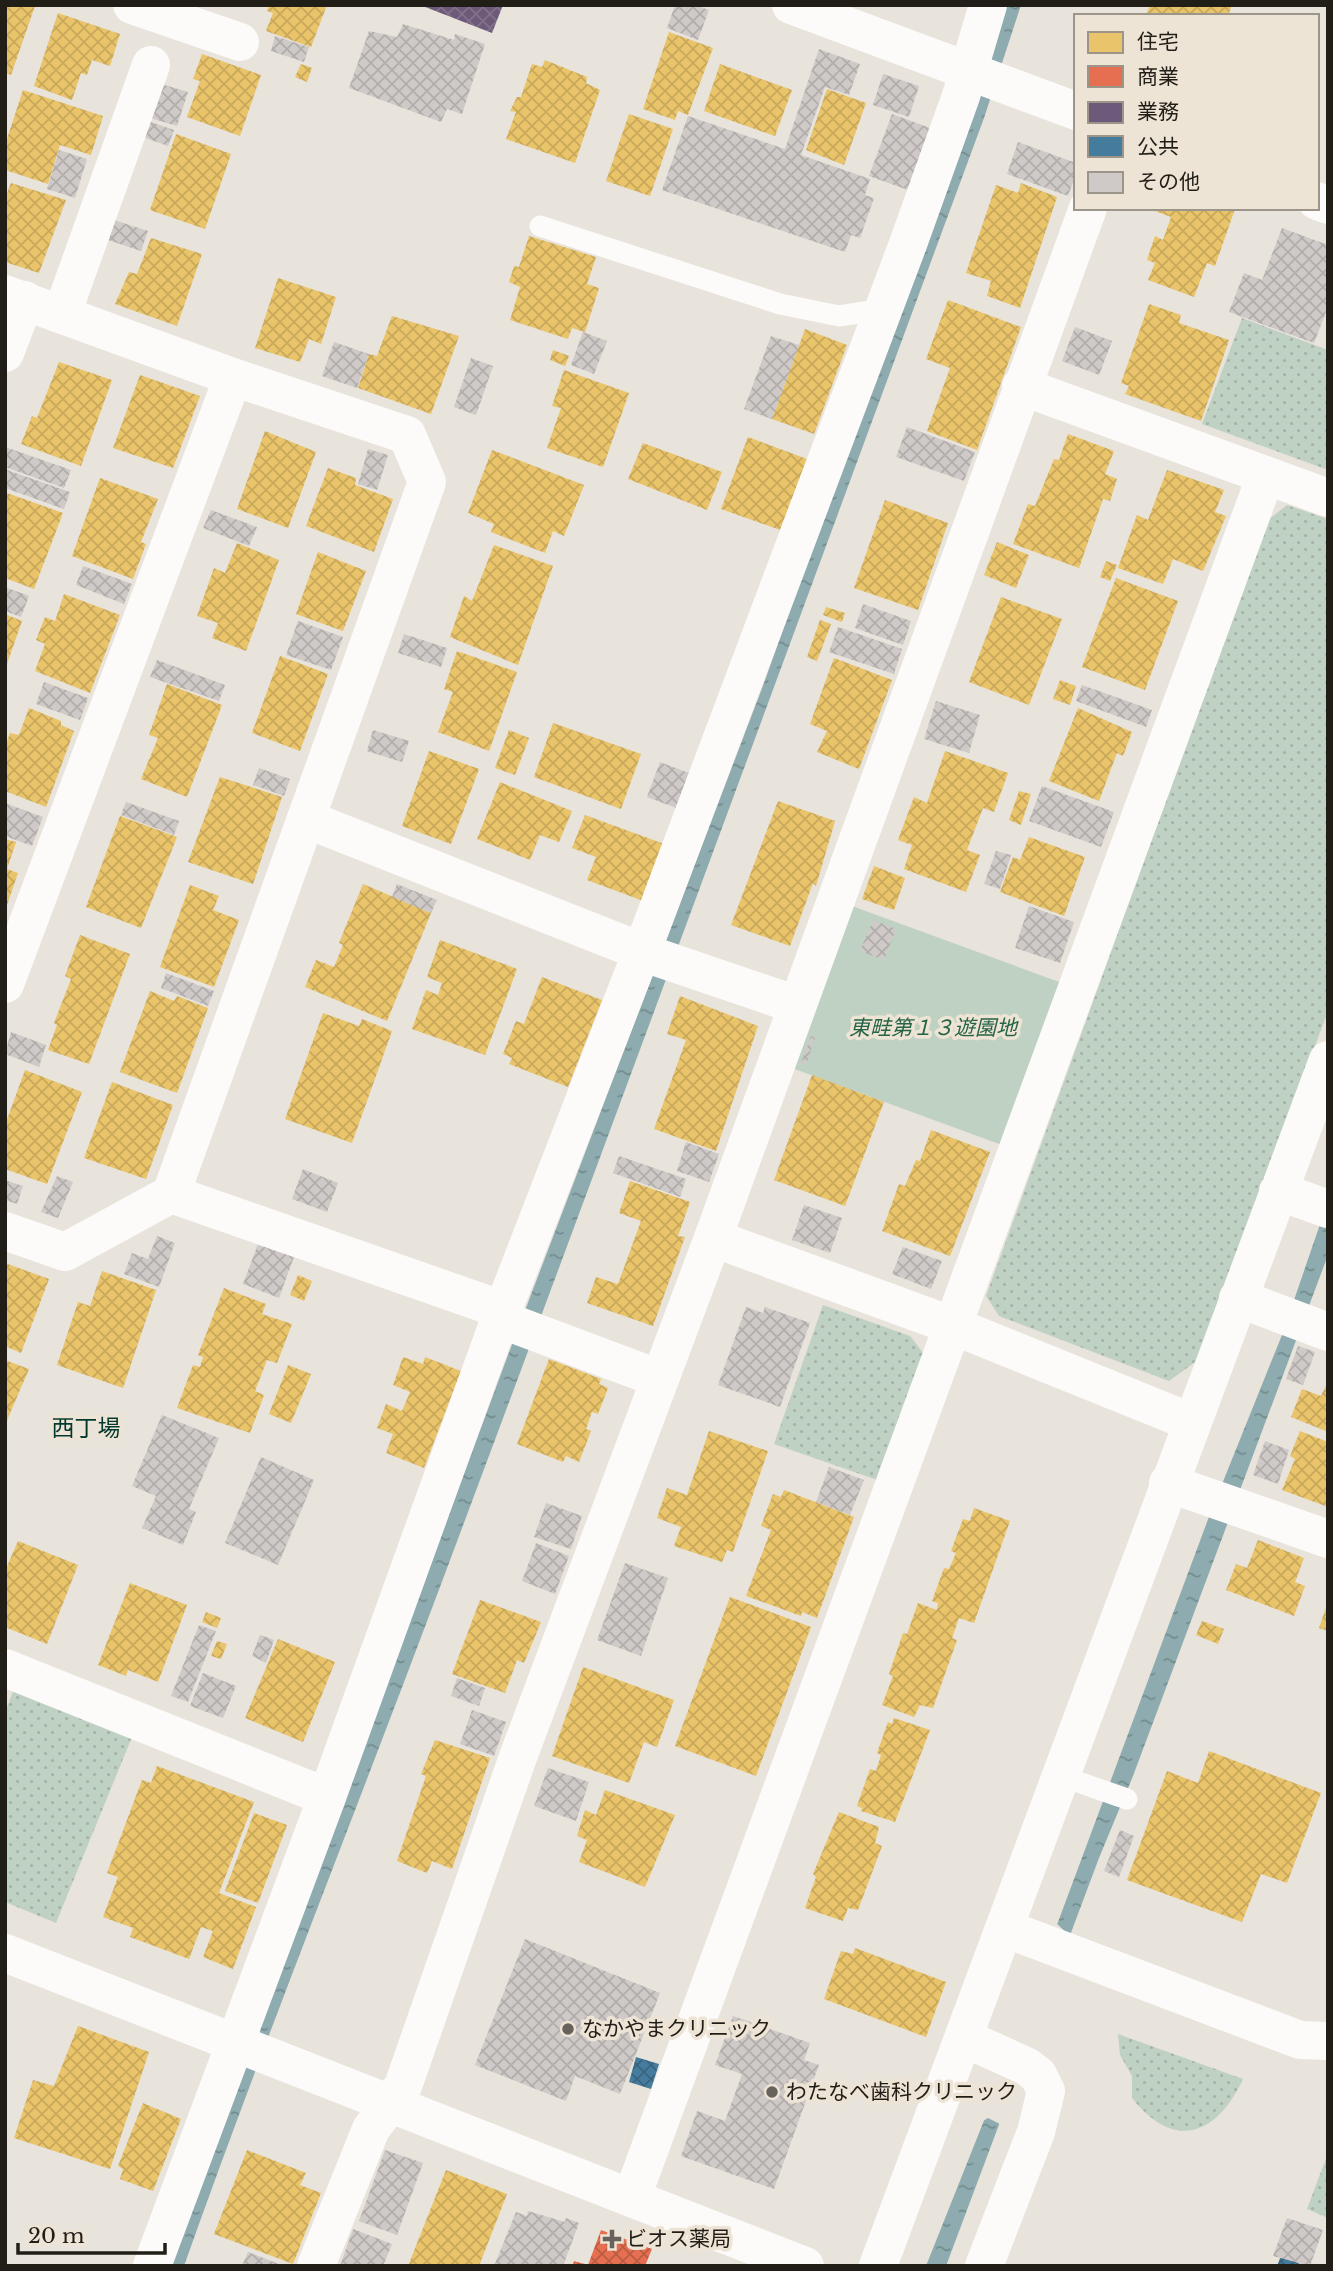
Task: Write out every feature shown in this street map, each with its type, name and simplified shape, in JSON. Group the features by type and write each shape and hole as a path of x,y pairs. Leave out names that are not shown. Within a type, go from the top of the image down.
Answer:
{"street":[{"path":"132,5 240,42"},
{"path":"791,5 1074,110"},
{"path":"152,2266 248,2047 327,1797 657,957 961,96 983,78 988,5"},
{"path":"62,314 151,65"},
{"path":"316,2266 372,2129 403,2086 518,1757 713,1238 1087,210"},
{"path":"5,352 15,297 233,377 407,435 427,482 171,1194 65,1252 5,1231"},
{"path":"5,984 233,377"},
{"path":"1021,386 1328,498"},
{"path":"632,2197 1266,475"},
{"path":"306,819 657,957 797,1005"},
{"path":"878,2266 1328,1060"},
{"path":"1278,1191 1322,1206"},
{"path":"171,1194 660,1379"},
{"path":"713,1238 951,1325 1191,1422"},
{"path":"1238,1298 1321,1330"},
{"path":"1168,1483 1328,1539"},
{"path":"5,1668 327,1797"},
{"path":"1004,1928 1300,2040 1328,2041"},
{"path":"5,1953 805,2266"},
{"path":"964,2038 1026,2066 1038,2075 1046,2091 1036,2132 984,2266"}],"lane":[{"path":"540,226 780,304 839,316 884,309"},
{"path":"1061,1776 1127,1799"}],"green space":[{"path":"1242,318 1328,350 1328,470 1202,424"},
{"path":"1287,505 1328,519 1328,1011 1198,1360 1169,1381 999,1316 986,1296 1268,520"},
{"name":"東畦第１３遊園地","path":"852,906 1062,983 1002,1145 792,1068"},
{"path":"823,1305 910,1336 927,1358 883,1482 774,1444"},
{"path":"14,1689 132,1737 56,1923 5,1902 5,1712"},
{"path":"1118,2034 1243,2079 1233,2098 1208,2124 1194,2130 1164,2126 1148,2115 1132,2098 1132,2076 1120,2055"},
{"path":"1328,2153 1328,2218 1307,2209"}],"water":[{"path":"1005,5 1021,5 984,118 713,853 184,2266 171,2266 505,1363 764,683"},
{"path":"1328,1201 1328,1255 1133,1776 1099,1858 946,2266 926,2266 985,2118 1210,1514 1282,1335"}],"pier":[{"path":"1055,1922 1073,1939 1002,2125 988,2118 981,2122"}],"building: 住宅":[{"path":"5,5 35,6 11,75 5,73"},
{"path":"269,5 327,5 311,47 266,31 273,13 267,11"},
{"path":"1150,5 1232,5 1229,14 1147,14"},
{"path":"58,13 120,34 110,66 92,60 87,75 81,73 72,100 34,86"},
{"path":"669,32 713,48 688,115 678,111 675,120 643,109"},
{"path":"202,54 261,75 240,136 187,117 200,81 193,79"},
{"path":"545,60 587,77 586,83 600,90 575,163 506,139 516,112 510,111 517,97 521,97 532,64 542,67"},
{"path":"301,64 312,68 307,82 295,77"},
{"path":"720,64 792,90 775,136 704,111"},
{"path":"827,89 866,103 844,165 806,150"},
{"path":"23,90 103,116 91,155 60,145 48,184 5,170 5,145"},
{"path":"629,114 673,129 650,196 606,181"},
{"path":"176,134 231,154 205,229 150,210"},
{"path":"11,183 66,200 39,273 5,262 5,198"},
{"path":"1021,183 1057,197 1020,308 987,296 991,281 966,273 996,185 1018,193"},
{"path":"1235,210 1215,266 1207,263 1194,297 1148,280 1155,263 1147,260 1155,236 1163,240 1171,217 1155,211"},
{"path":"529,236 596,257 587,284 599,288 585,332 572,328 568,339 510,320 520,287 509,282 514,266 519,267"},
{"path":"151,238 202,254 177,326 115,304 129,272 137,274"},
{"path":"278,278 336,297 321,344 309,339 300,362 255,348"},
{"path":"948,300 1021,327 977,450 927,431 950,368 926,359"},
{"path":"1149,304 1181,315 1179,323 1229,340 1201,421 1125,394 1129,386 1121,383"},
{"path":"392,316 459,336 431,414 358,388 369,354 377,356"},
{"path":"805,329 847,345 814,434 772,419"},
{"path":"553,350 569,356 565,366 550,360"},
{"path":"59,362 112,380 81,466 21,444 32,416 37,418"},
{"path":"564,370 629,393 603,467 547,448 561,408 552,406"},
{"path":"140,375 200,396 173,468 113,448"},
{"path":"265,431 316,452 288,528 237,509"},
{"path":"1068,434 1114,451 1105,474 1117,479 1110,501 1103,499 1079,568 1013,544 1028,504 1035,506 1054,459 1059,460"},
{"path":"748,437 807,459 780,530 721,509"},
{"path":"643,443 722,472 707,510 628,479"},
{"path":"492,450 584,485 564,536 553,531 545,553 491,532 494,524 468,513"},
{"path":"328,468 356,478 355,485 393,499 374,552 306,526"},
{"path":"1167,470 1224,490 1215,512 1226,516 1203,571 1173,559 1163,584 1118,568 1137,515 1148,520"},
{"path":"100,478 158,499 141,542 146,544 133,579 72,556"},
{"path":"7,493 63,513 34,589 5,578"},
{"path":"885,500 948,523 918,610 854,588"},
{"path":"997,542 1029,555 1016,588 984,575"},
{"path":"237,543 279,560 246,651 212,638 218,623 197,616 214,568 225,573"},
{"path":"494,545 553,566 518,665 450,637 464,596 472,601"},
{"path":"318,552 366,571 343,631 296,614"},
{"path":"1106,561 1117,565 1110,581 1100,577"},
{"path":"1116,578 1178,601 1145,690 1082,667"},
{"path":"64,594 120,615 90,693 35,671 45,644 36,640 45,617 55,621"},
{"path":"1001,597 1062,619 1029,705 969,682"},
{"path":"826,607 845,613 842,622 823,615"},
{"path":"5,614 22,621 6,667 5,667"},
{"path":"820,620 831,624 817,661 807,657"},
{"path":"457,651 517,672 489,751 438,732 453,692 444,689"},
{"path":"280,656 328,674 300,751 252,733"},
{"path":"834,658 892,680 859,769 817,752 827,731 810,724"},
{"path":"1060,680 1076,686 1070,705 1053,699"},
{"path":"167,684 222,705 187,797 141,779 158,738 149,735"},
{"path":"29,708 61,721 61,725 74,731 46,807 5,791 5,747 10,733 19,735"},
{"path":"1078,708 1132,732 1123,756 1117,753 1099,801 1049,781"},
{"path":"553,723 641,754 621,809 534,777"},
{"path":"509,730 529,738 515,775 495,768"},
{"path":"429,751 479,769 451,844 402,826"},
{"path":"945,751 1008,773 994,812 983,808 967,850 980,855 966,892 904,869 912,845 898,840 914,797 927,803"},
{"path":"220,777 282,797 253,884 188,862"},
{"path":"500,782 572,811 559,842 540,835 530,860 477,839"},
{"path":"1019,791 1031,794 1021,825 1009,820"},
{"path":"778,801 835,821 816,886 813,883 790,946 731,925"},
{"path":"585,815 667,845 646,902 587,880 596,857 572,848"},
{"path":"120,816 177,837 141,928 86,907"},
{"path":"1029,837 1085,857 1064,916 1000,892 1013,857 1020,860"},
{"path":"5,839 16,842 7,869 18,873 6,908"},
{"path":"874,866 905,878 894,910 862,899"},
{"path":"363,884 431,913 387,1021 305,987 316,960 334,967 343,945 339,943"},
{"path":"190,885 219,896 213,910 239,920 214,987 160,967"},
{"path":"80,935 130,954 89,1064 48,1050 57,1025 54,1023 71,979 65,976"},
{"path":"440,940 517,969 485,1055 412,1029 426,990 438,995 442,983 427,977"},
{"path":"542,977 602,1000 568,1087 509,1064 512,1058 503,1054 516,1021 524,1024"},
{"path":"150,991 174,1001 177,996 208,1008 177,1093 120,1072"},
{"path":"680,996 758,1026 716,1151 654,1129 686,1040 667,1034"},
{"path":"323,1013 359,1026 362,1019 392,1031 352,1143 285,1119"},
{"path":"25,1070 82,1092 47,1184 5,1169 5,1125"},
{"path":"812,1075 884,1102 845,1206 774,1180"},
{"path":"112,1082 173,1105 146,1179 84,1158"},
{"path":"931,1130 990,1152 950,1256 882,1231 899,1184 905,1186 916,1160 920,1161"},
{"path":"630,1181 690,1202 678,1236 685,1237 653,1326 587,1303 596,1277 618,1284 641,1221 619,1213"},
{"path":"5,1263 49,1279 21,1353 5,1346"},
{"path":"102,1271 156,1290 123,1388 57,1365 78,1302 90,1306"},
{"path":"298,1275 312,1281 304,1301 290,1295"},
{"path":"224,1288 266,1304 262,1314 292,1324 277,1363 267,1360 255,1391 264,1395 250,1433 177,1408 193,1365 200,1367 203,1357 198,1355"},
{"path":"403,1357 423,1364 425,1357 461,1371 424,1468 386,1453 393,1434 377,1428 386,1404 402,1411 410,1392 393,1385"},
{"path":"549,1359 601,1379 599,1384 608,1388 598,1414 592,1412 586,1429 591,1431 579,1462 566,1456 563,1462 517,1444"},
{"path":"5,1360 29,1369 5,1425"},
{"path":"288,1365 311,1374 291,1423 269,1414"},
{"path":"1328,1381 1328,1432 1291,1417 1302,1389 1321,1396"},
{"path":"709,1431 768,1451 733,1552 727,1550 722,1562 674,1546 681,1527 657,1518 667,1488 687,1495"},
{"path":"1300,1431 1328,1442 1328,1507 1282,1490 1295,1459 1290,1456"},
{"path":"784,1490 854,1517 817,1618 802,1612 801,1616 746,1596 771,1530 761,1526 773,1494 781,1497"},
{"path":"974,1508 1010,1521 974,1623 959,1618 952,1638 957,1640 933,1708 920,1705 914,1717 882,1705 893,1676 889,1674 903,1633 907,1634 918,1603 937,1610 938,1603 932,1601 944,1568 949,1569 956,1553 951,1551 963,1519 970,1521"},
{"path":"1258,1540 1304,1558 1295,1582 1305,1586 1294,1616 1226,1590 1236,1564 1247,1568"},
{"path":"18,1541 78,1565 47,1644 5,1627 5,1571"},
{"path":"130,1583 187,1605 158,1682 128,1670 126,1676 98,1665"},
{"path":"730,1597 811,1627 756,1776 675,1746"},
{"path":"480,1600 541,1622 524,1663 517,1660 505,1693 452,1674"},
{"path":"1328,1601 1328,1631 1319,1628"},
{"path":"206,1612 221,1618 217,1628 202,1622"},
{"path":"1202,1621 1224,1629 1218,1644 1196,1635"},
{"path":"278,1639 335,1662 303,1742 245,1718"},
{"path":"217,1641 227,1644 221,1659 211,1656"},
{"path":"583,1667 674,1700 657,1747 644,1742 629,1783 552,1756"},
{"path":"894,1718 930,1730 895,1822 861,1811 862,1808 857,1806 870,1769 876,1771 881,1755 877,1753 888,1722 892,1724"},
{"path":"435,1740 490,1758 452,1869 432,1861 427,1873 397,1861 426,1776 421,1774"},
{"path":"1209,1751 1321,1793 1287,1883 1261,1874 1242,1922 1127,1880 1167,1771 1198,1783"},
{"path":"157,1766 254,1802 219,1893 256,1907 233,1969 203,1957 213,1931 201,1927 189,1959 130,1937 133,1928 103,1917 118,1877 107,1873 142,1780 151,1783"},
{"path":"605,1790 675,1815 645,1887 579,1862 587,1840 577,1836 585,1810 596,1815"},
{"path":"839,1812 879,1827 875,1843 882,1846 858,1910 848,1908 843,1921 805,1908 816,1877 813,1874"},
{"path":"254,1813 287,1825 258,1903 225,1891"},
{"path":"855,1948 946,1982 926,2037 824,1999 841,1951 853,1954"},
{"path":"78,2026 149,2052 110,2169 14,2138 33,2080 54,2086"},
{"path":"143,2103 181,2119 153,2191 120,2179 123,2169 118,2166"},
{"path":"247,2150 306,2173 300,2185 321,2193 293,2264 214,2234"},
{"path":"446,2170 507,2194 479,2266 408,2266"}],"building: 商業":[{"name":"ビオス薬局","path":"601,2230 652,2249 645,2266 572,2266 574,2261 588,2265"}],"building: 業務":[{"path":"420,5 503,5 492,33"}],"building: 公共":[{"path":"636,2057 659,2064 651,2089 629,2082"},
{"path":"1281,2256 1300,2264 1277,2266"}],"building: その他":[{"path":"675,5 695,5 709,10 698,40 667,28"},
{"path":"403,24 454,40 455,34 485,44 462,114 447,109 441,122 349,88 369,31 397,37"},
{"path":"275,36 309,47 304,62 271,51"},
{"path":"819,49 860,64 849,95 825,87 801,155 870,179 865,195 874,198 860,238 851,235 845,252 662,190 688,116 785,149"},
{"path":"883,74 919,86 909,117 873,105"},
{"path":"158,83 188,92 177,126 147,117"},
{"path":"892,114 930,128 908,190 869,176"},
{"path":"148,121 174,130 168,146 143,137"},
{"path":"1018,142 1074,162 1074,180 1068,196 1007,174"},
{"path":"59,150 87,159 75,198 47,189"},
{"path":"114,220 148,231 141,251 108,240"},
{"path":"1282,228 1328,245 1328,307 1314,343 1229,312 1244,273 1262,280"},
{"path":"1075,327 1112,341 1099,375 1062,361"},
{"path":"583,332 607,341 594,374 571,365"},
{"path":"771,336 799,345 772,419 744,409"},
{"path":"334,342 369,354 357,388 322,376"},
{"path":"471,358 493,366 476,415 454,407"},
{"path":"907,427 975,452 964,481 896,457"},
{"path":"5,447 71,470 64,488 5,467"},
{"path":"368,449 388,455 377,490 358,484"},
{"path":"7,470 70,492 64,509 5,488"},
{"path":"211,510 257,527 249,546 203,528"},
{"path":"83,566 132,584 124,604 76,585"},
{"path":"5,587 29,596 21,617 5,611"},
{"path":"863,604 911,621 903,645 855,628"},
{"path":"298,621 343,637 331,670 286,655"},
{"path":"838,627 902,649 894,674 829,652"},
{"path":"404,634 447,648 441,667 398,653"},
{"path":"157,660 225,685 219,701 150,677"},
{"path":"44,682 88,698 80,720 36,704"},
{"path":"1082,685 1152,710 1146,727 1076,701"},
{"path":"936,701 980,715 969,753 924,739"},
{"path":"373,730 409,741 402,762 367,751"},
{"path":"660,762 689,773 676,808 647,797"},
{"path":"259,768 290,779 284,796 253,785"},
{"path":"1042,786 1114,812 1101,847 1029,821"},
{"path":"126,802 179,821 174,835 121,815"},
{"path":"5,803 43,817 32,846 5,836"},
{"path":"996,851 1011,855 1000,889 984,884"},
{"path":"397,884 437,900 431,913 392,897"},
{"path":"1029,906 1074,922 1060,963 1015,948"},
{"path":"873,920 896,929 884,960 860,951"},
{"path":"166,973 214,991 208,1006 161,988"},
{"path":"11,1032 46,1045 39,1067 5,1054"},
{"path":"811,1036 815,1038 806,1065 801,1064"},
{"path":"686,1142 719,1154 709,1182 677,1171"},
{"path":"619,1156 686,1179 680,1197 613,1173"},
{"path":"303,1169 338,1183 327,1212 292,1199"},
{"path":"57,1176 73,1182 58,1218 41,1212"},
{"path":"5,1180 23,1186 17,1204 5,1200"},
{"path":"804,1205 842,1218 830,1253 792,1240"},
{"path":"157,1236 175,1243 159,1287 124,1274 132,1253 148,1259"},
{"path":"258,1244 294,1257 279,1298 243,1284"},
{"path":"903,1247 942,1261 931,1289 892,1274"},
{"path":"746,1307 763,1313 765,1307 810,1323 780,1407 718,1385"},
{"path":"1298,1346 1315,1352 1303,1385 1286,1379"},
{"path":"162,1415 219,1438 189,1509 196,1512 183,1545 142,1528 156,1496 132,1486"},
{"path":"1265,1441 1289,1450 1278,1484 1253,1475"},
{"path":"261,1457 314,1480 278,1565 225,1543"},
{"path":"829,1467 864,1480 850,1515 816,1502"},
{"path":"546,1503 582,1516 571,1549 534,1537"},
{"path":"536,1543 569,1556 555,1594 522,1581"},
{"path":"625,1563 668,1578 641,1656 597,1640"},
{"path":"199,1625 216,1631 188,1702 171,1696"},
{"path":"260,1635 274,1640 266,1663 252,1656"},
{"path":"203,1673 236,1686 223,1718 190,1706"},
{"path":"457,1678 485,1688 479,1706 451,1696"},
{"path":"472,1710 506,1722 494,1756 460,1744"},
{"path":"548,1768 589,1782 576,1821 534,1806"},
{"path":"1120,1830 1134,1836 1119,1877 1104,1871"},
{"name":"なかやまクリニック","path":"525,1939 660,1993 620,2094 575,2076 566,2101 475,2065"},
{"name":"わたなべ歯科クリニック","path":"733,2016 810,2043 804,2060 819,2065 774,2189 681,2156 697,2111 725,2121 742,2074 715,2065"},
{"path":"385,2150 423,2163 397,2235 359,2221"},
{"path":"528,2211 565,2222 566,2218 579,2223 563,2266 494,2266 516,2212 527,2216"},
{"path":"1287,2218 1323,2230 1310,2266 1273,2256"},
{"path":"353,2229 392,2244 383,2266 340,2266"},
{"path":"248,2252 284,2266 242,2266"}],"place":[{"name":"なかやまクリニック","path":"568,2029"},
{"name":"わたなべ歯科クリニック","path":"772,2092"},
{"name":"ビオス薬局","path":"612,2239"}],"district":[{"name":"西丁場","path":"86,1428"}]}
